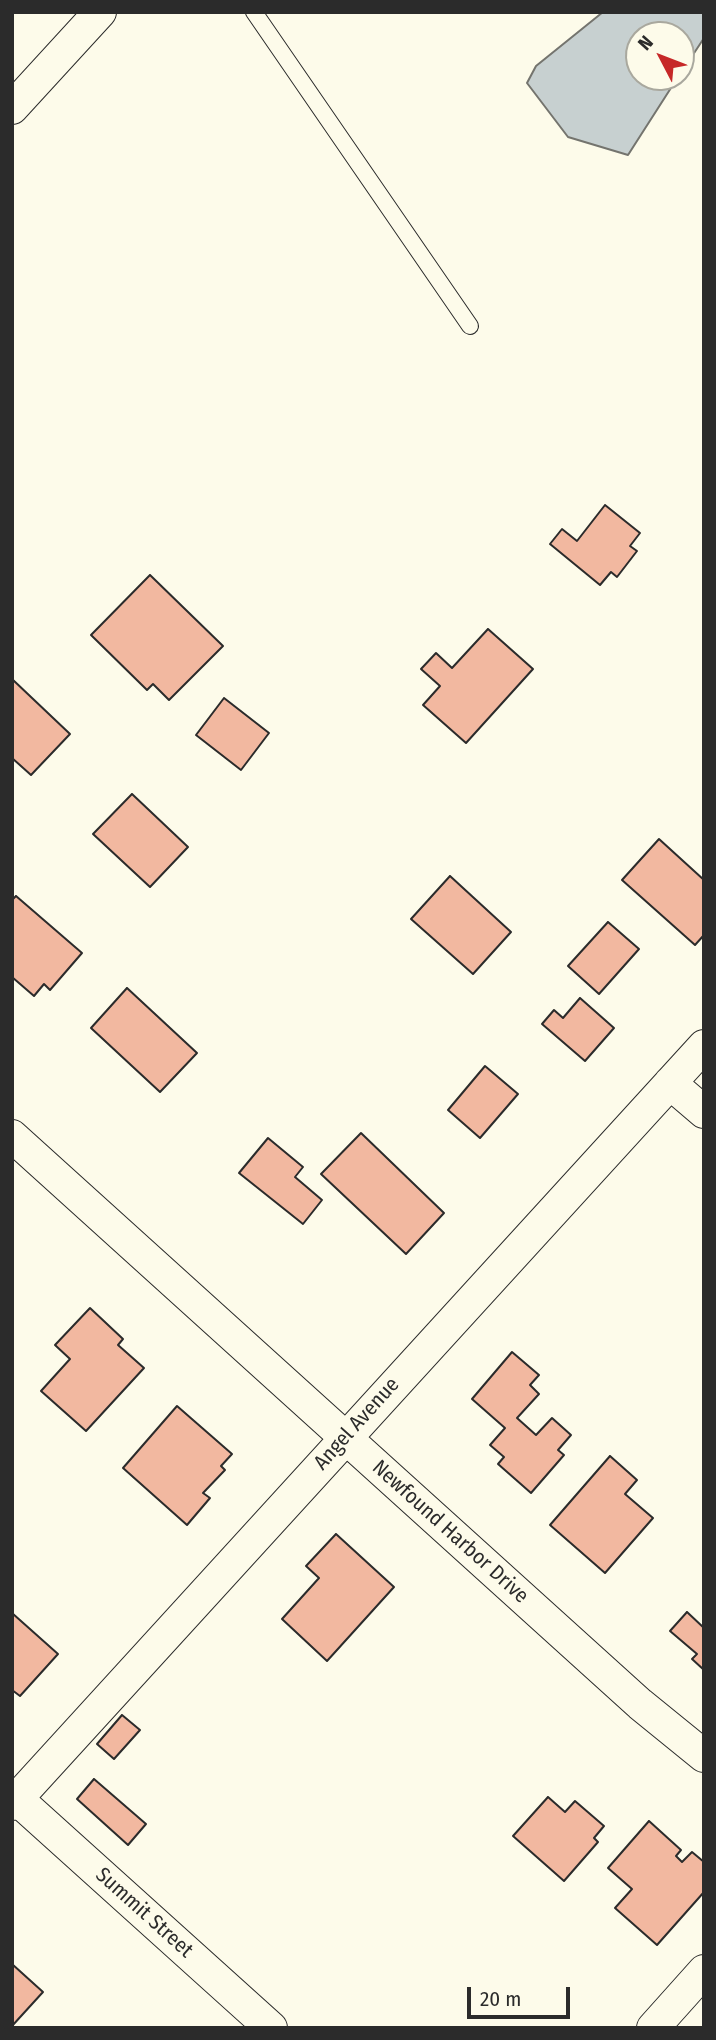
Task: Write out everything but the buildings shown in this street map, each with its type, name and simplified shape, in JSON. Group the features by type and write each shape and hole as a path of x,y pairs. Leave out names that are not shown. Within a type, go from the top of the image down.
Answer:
{"street":[{"path":"12,108 100,12"},
{"name":"Angel Avenue","path":"14,1801 704,1046"},
{"path":"670,1083 704,1112"},
{"name":"Newfound Harbor Drive","path":"12,1136 640,1704 704,1756"},
{"name":"Summit Street","path":"14,1801 271,2028"},
{"path":"653,2028 704,1971"}],"lane":[{"path":"254,12 470,326"}],"shaded area":[{"path":"603,12 704,12 704,38 695,52 695,21 625,21 625,91 669,91 628,155 568,137 527,83 536,66"}]}
